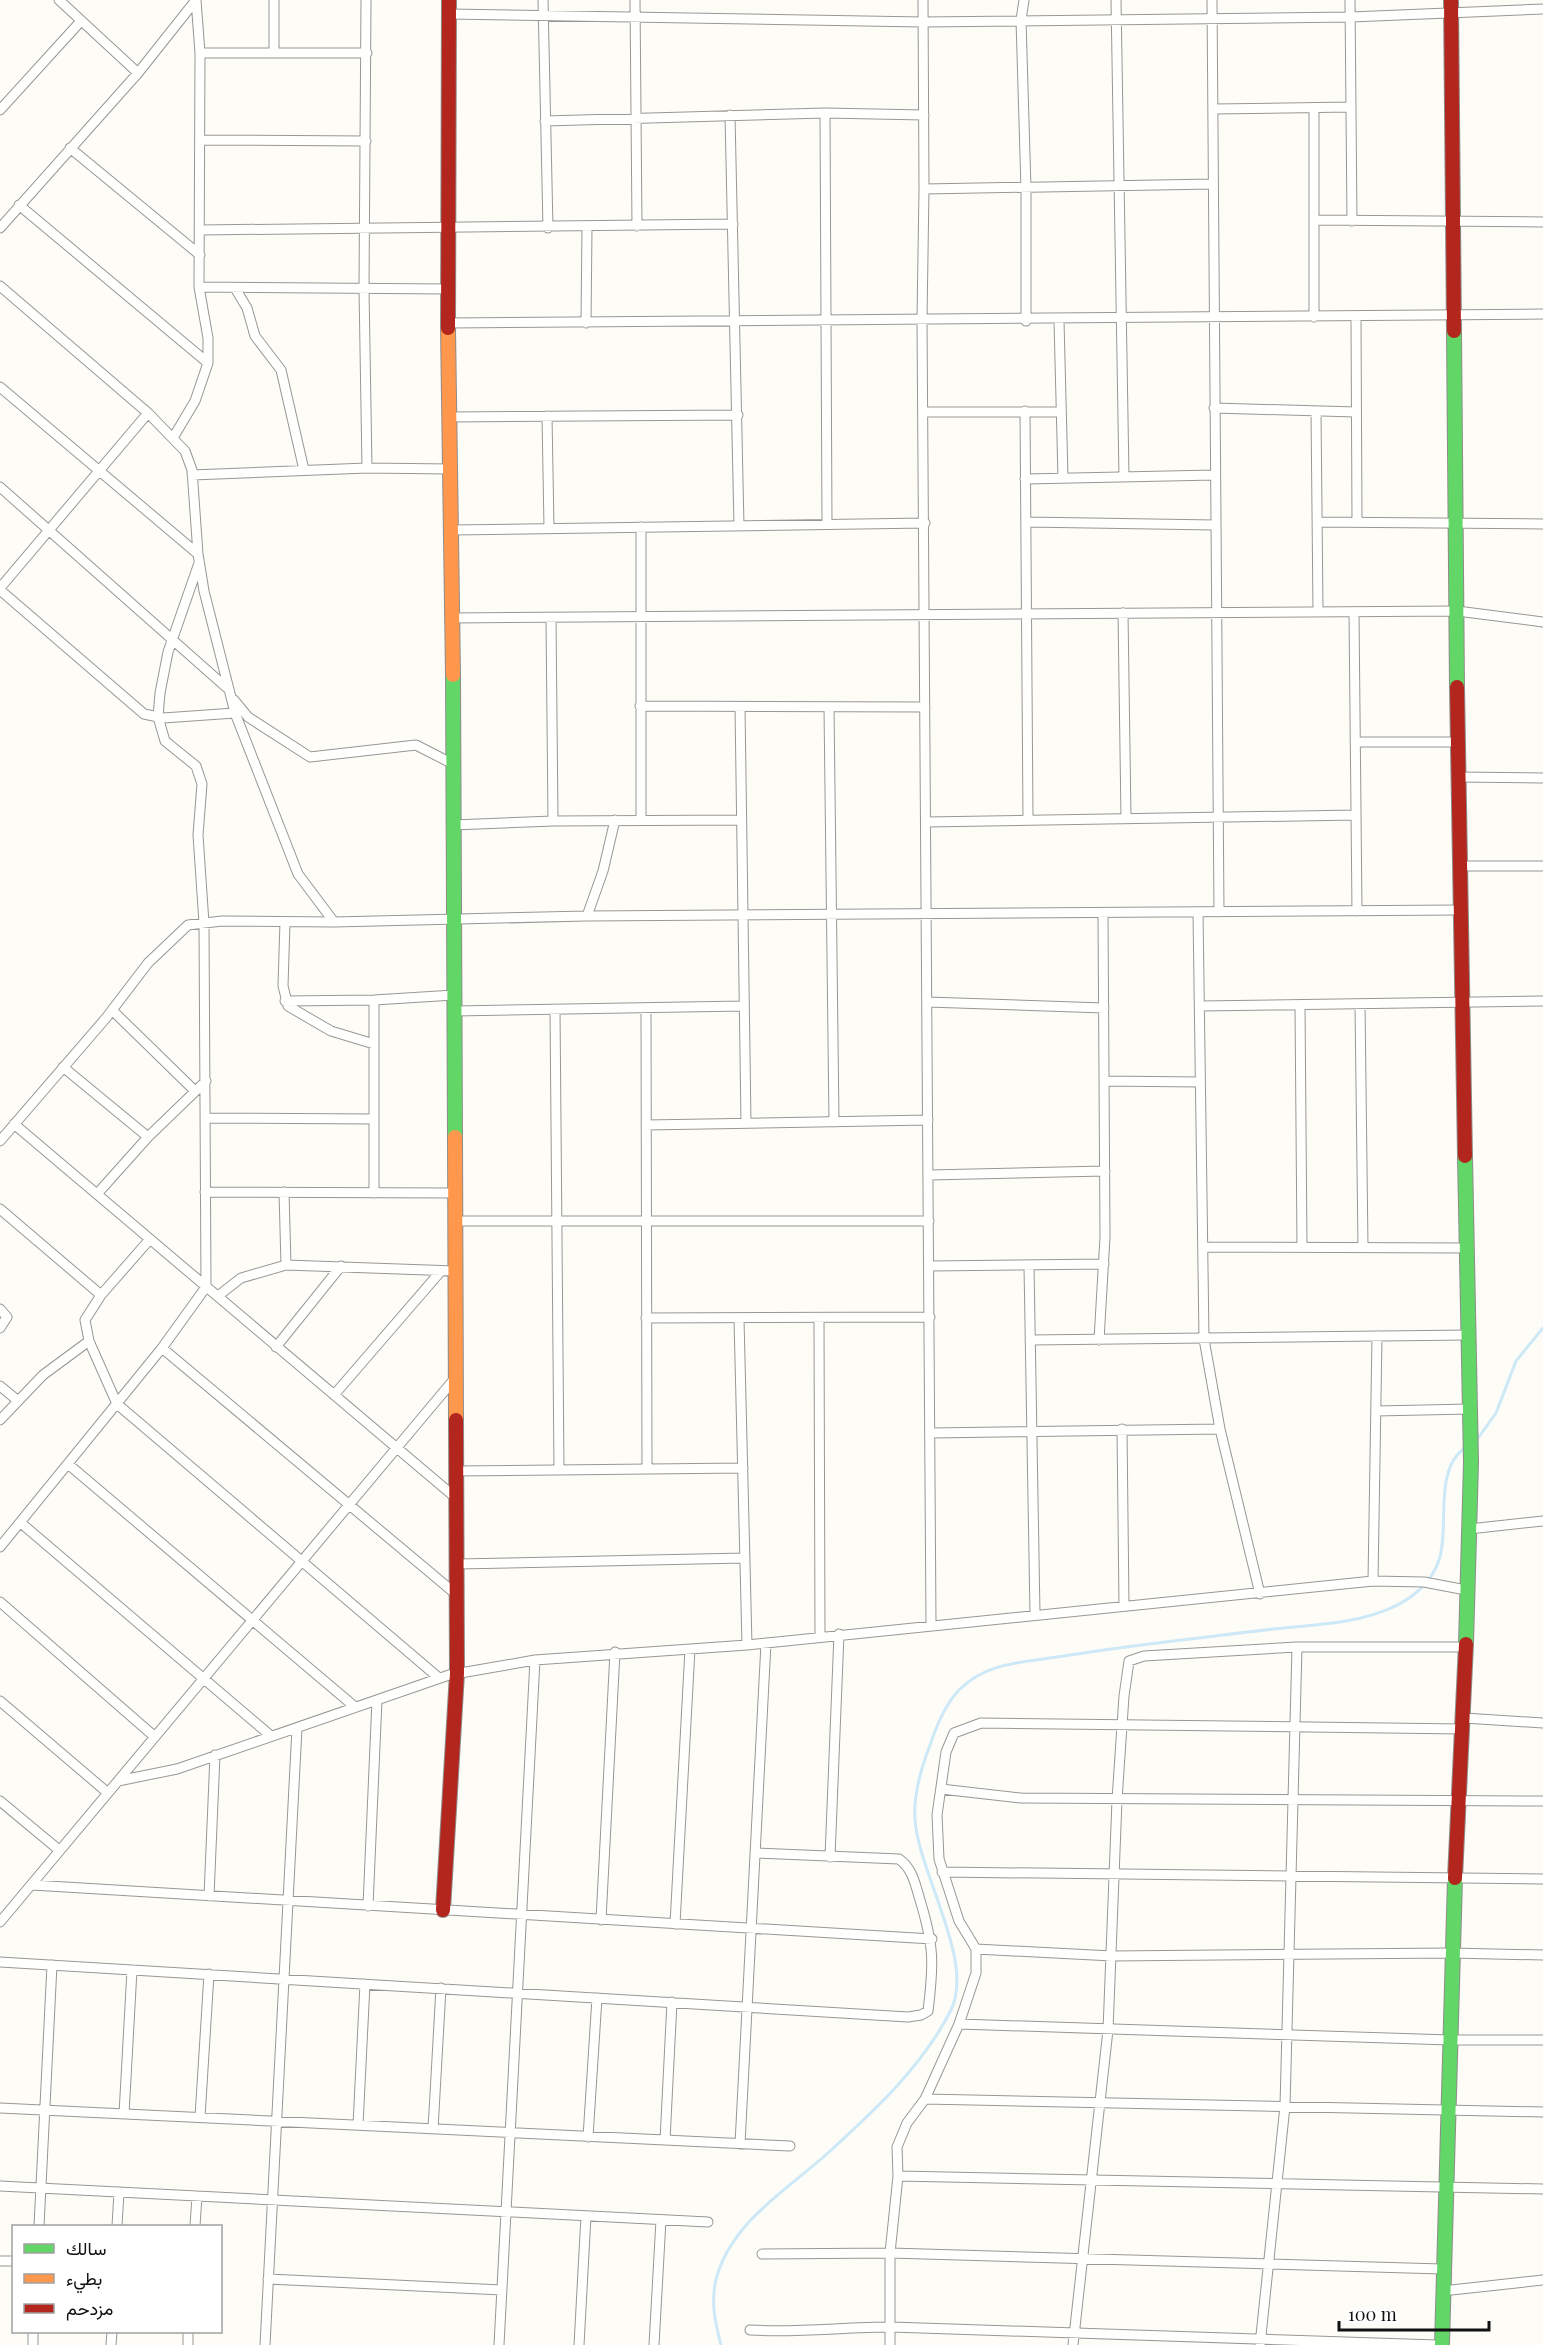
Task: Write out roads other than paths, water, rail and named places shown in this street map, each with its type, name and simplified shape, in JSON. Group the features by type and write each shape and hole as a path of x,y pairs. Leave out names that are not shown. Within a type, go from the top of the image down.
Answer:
{"street":[{"path":"59,0 138,73"},
{"path":"274,0 274,51"},
{"path":"366,0 364,289 367,468"},
{"path":"543,0 548,228"},
{"path":"635,0 637,226"},
{"path":"923,0 922,320 931,1624"},
{"path":"1024,0 1021,20 1026,189 1026,321"},
{"path":"1116,0 1119,320 1124,477"},
{"path":"1212,0 1219,912"},
{"path":"1350,0 1353,221"},
{"path":"174,438 195,401 208,363 208,338 199,288 201,53 192,2"},
{"path":"1,224 138,73 192,2"},
{"path":"1442,2345 1451,1953 1463,1723 1471,1462 1451,315 1454,221 1451,6"},
{"path":"443,1910 457,1673 456,1377 448,1271 455,1221 452,530 448,323 449,7 543,15 923,22 1351,17 1451,6 1543,9"},
{"path":"0,110 81,21"},
{"path":"201,53 274,51 367,53"},
{"path":"1213,109 1350,107"},
{"path":"1314,108 1314,317"},
{"path":"545,121 825,113 924,115"},
{"path":"825,113 827,525"},
{"path":"730,115 739,526"},
{"path":"201,140 366,141"},
{"path":"70,148 200,255"},
{"path":"924,189 1213,184"},
{"path":"18,205 208,363"},
{"path":"1315,220 1543,222"},
{"path":"200,230 587,228 733,224"},
{"path":"586,323 587,228"},
{"path":"0,286 148,413 184,451 192,474 199,558 235,712 298,874 334,922"},
{"path":"199,288 448,289"},
{"path":"235,288 247,308 255,336 281,370 304,470"},
{"path":"448,323 1059,321 1543,314"},
{"path":"1356,318 1357,522"},
{"path":"1059,321 1063,478"},
{"path":"0,387 199,558"},
{"path":"1214,408 1356,412"},
{"path":"1024,411 1029,819"},
{"path":"1316,411 1317,612"},
{"path":"923,412 1061,412"},
{"path":"148,413 0,589 138,710 148,716 235,712"},
{"path":"450,417 738,415"},
{"path":"547,416 549,528"},
{"path":"192,474 367,468 451,470"},
{"path":"1025,479 1215,475"},
{"path":"0,487 51,529 228,689 248,717 310,757 416,745 453,764"},
{"path":"1026,522 1215,525"},
{"path":"1317,522 1543,524"},
{"path":"452,530 925,523"},
{"path":"641,527 641,819"},
{"path":"0,1547 162,1348 206,1287 204,923 198,835 201,777 196,766 165,741 158,717 160,693 172,639 199,558"},
{"path":"452,618 1457,611 1543,622"},
{"path":"1354,612 1357,911"},
{"path":"1123,613 1126,818"},
{"path":"551,618 553,821"},
{"path":"640,706 925,707"},
{"path":"740,707 746,1123"},
{"path":"829,707 834,1122"},
{"path":"1355,742 1457,742"},
{"path":"1458,777 1543,778"},
{"path":"926,822 1356,815"},
{"path":"453,825 641,819 741,820"},
{"path":"587,916 603,871 615,820"},
{"path":"1460,866 1543,866"},
{"path":"0,1140 112,1010 148,963 188,925 228,921 334,922 587,916 1460,910"},
{"path":"1198,912 1204,1339 1220,1429 1260,1594"},
{"path":"1099,1340 1104,1264 1105,1171 1103,913"},
{"path":"285,922 285,1001 293,1011 320,1026 374,1044"},
{"path":"285,1001 374,1000 454,995"},
{"path":"374,1000 374,1193"},
{"path":"1200,1006 1543,1001"},
{"path":"927,1002 1104,1008"},
{"path":"1360,1004 1363,1247"},
{"path":"1300,1005 1302,1247"},
{"path":"454,1011 743,1006"},
{"path":"646,1008 647,1469"},
{"path":"112,1010 195,1091"},
{"path":"555,1010 559,1470"},
{"path":"63,1067 148,1137"},
{"path":"97,1194 148,1137 206,1081"},
{"path":"1105,1081 1200,1082"},
{"path":"206,1118 374,1119"},
{"path":"646,1125 928,1120"},
{"path":"14,1124 456,1498"},
{"path":"929,1175 1105,1171"},
{"path":"205,1192 455,1193"},
{"path":"284,1192 286,1265"},
{"path":"0,1209 101,1295"},
{"path":"455,1221 929,1221"},
{"path":"150,1239 101,1295 85,1320 89,1341 117,1404 439,1678"},
{"path":"1203,1247 1466,1248"},
{"path":"930,1266 1104,1264"},
{"path":"218,1296 241,1278 286,1265 448,1271"},
{"path":"276,1347 341,1266"},
{"path":"1029,1266 1035,1614"},
{"path":"334,1395 448,1271"},
{"path":"0,1309 7,1317 0,1328"},
{"path":"646,1318 930,1317"},
{"path":"739,1318 747,1645"},
{"path":"819,1319 820,1637"},
{"path":"1030,1340 1469,1335"},
{"path":"1373,1581 1377,1336"},
{"path":"0,1420 16,1400 58,1362 89,1341"},
{"path":"162,1348 457,1596"},
{"path":"0,1922 456,1377"},
{"path":"0,1386 16,1400"},
{"path":"1376,1411 1470,1413"},
{"path":"1122,1429 1125,1606"},
{"path":"931,1433 1220,1429"},
{"path":"68,1464 355,1707"},
{"path":"456,1471 743,1468"},
{"path":"1469,1529 1543,1521"},
{"path":"21,1523 271,1736"},
{"path":"456,1564 745,1558"},
{"path":"118,1781 177,1768 439,1678 535,1660 615,1652 747,1645 931,1624 1260,1594 1373,1581 1424,1582 1466,1590"},
{"path":"0,1602 155,1737"},
{"path":"830,1857 839,1634"},
{"path":"740,2144 757,1853 766,1643"},
{"path":"1073,2345 1108,2030 1117,1800 1126,1668 1129,1661 1134,1658 1297,1647 1465,1647"},
{"path":"1260,2342 1285,2106 1297,1647"},
{"path":"675,1924 690,1649"},
{"path":"600,1920 615,1652"},
{"path":"499,2345 535,1660"},
{"path":"368,1906 377,1700"},
{"path":"0,1701 108,1793"},
{"path":"890,2345 890,2253 898,2176 897,2147 902,2132 925,2098 959,2024 976,1973 976,1949 959,1921 942,1872 937,1815 946,1752 954,1733 981,1723 1294,1726 1543,1723"},
{"path":"265,2345 297,1728"},
{"path":"209,1896 215,1755"},
{"path":"941,1789 1021,1798 1117,1800 1459,1799 1543,1801"},
{"path":"0,1801 59,1850"},
{"path":"0,1953 3,1962 908,2017 921,2015 928,2011 933,1968 932,1939 913,1874 907,1864 899,1859 757,1853"},
{"path":"942,1872 1115,1872 1543,1879"},
{"path":"32,1885 932,1939"},
{"path":"976,1949 1112,1956 1451,1953 1543,1955"},
{"path":"39,2225 52,1965"},
{"path":"124,2114 132,1970"},
{"path":"200,2117 209,1974"},
{"path":"358,2125 364,1984"},
{"path":"434,2129 441,1988"},
{"path":"588,2137 597,1998"},
{"path":"665,2140 672,2002"},
{"path":"959,2024 1450,2040 1543,2040"},
{"path":"925,2098 1543,2112"},
{"path":"0,2108 790,2146"},
{"path":"898,2176 1543,2189"},
{"path":"0,2186 708,2222"},
{"path":"117,2225 119,2192"},
{"path":"195,2225 197,2196"},
{"path":"579,2345 586,2216"},
{"path":"654,2345 661,2220"},
{"path":"762,2254 890,2253 1442,2269"},
{"path":"268,2279 502,2290"},
{"path":"1442,2291 1543,2280"},
{"path":"750,2330 787,2332 842,2327 891,2327 1260,2342 1437,2345"}],"waterway":[{"path":"1476,1441 1496,1413 1516,1361 1543,1328"},
{"path":"721,2345 714,2311 715,2285 725,2256 735,2239 764,2207 828,2153 896,2087 926,2050 951,2010 957,1990 956,1967 944,1917 919,1842 915,1820 915,1802 927,1753 950,1701 971,1680 982,1673 1006,1665 1138,1645 1333,1623 1377,1613 1399,1604 1414,1595 1432,1576 1436,1568 1442,1547 1444,1500 1449,1470 1455,1458 1465,1448"}]}
